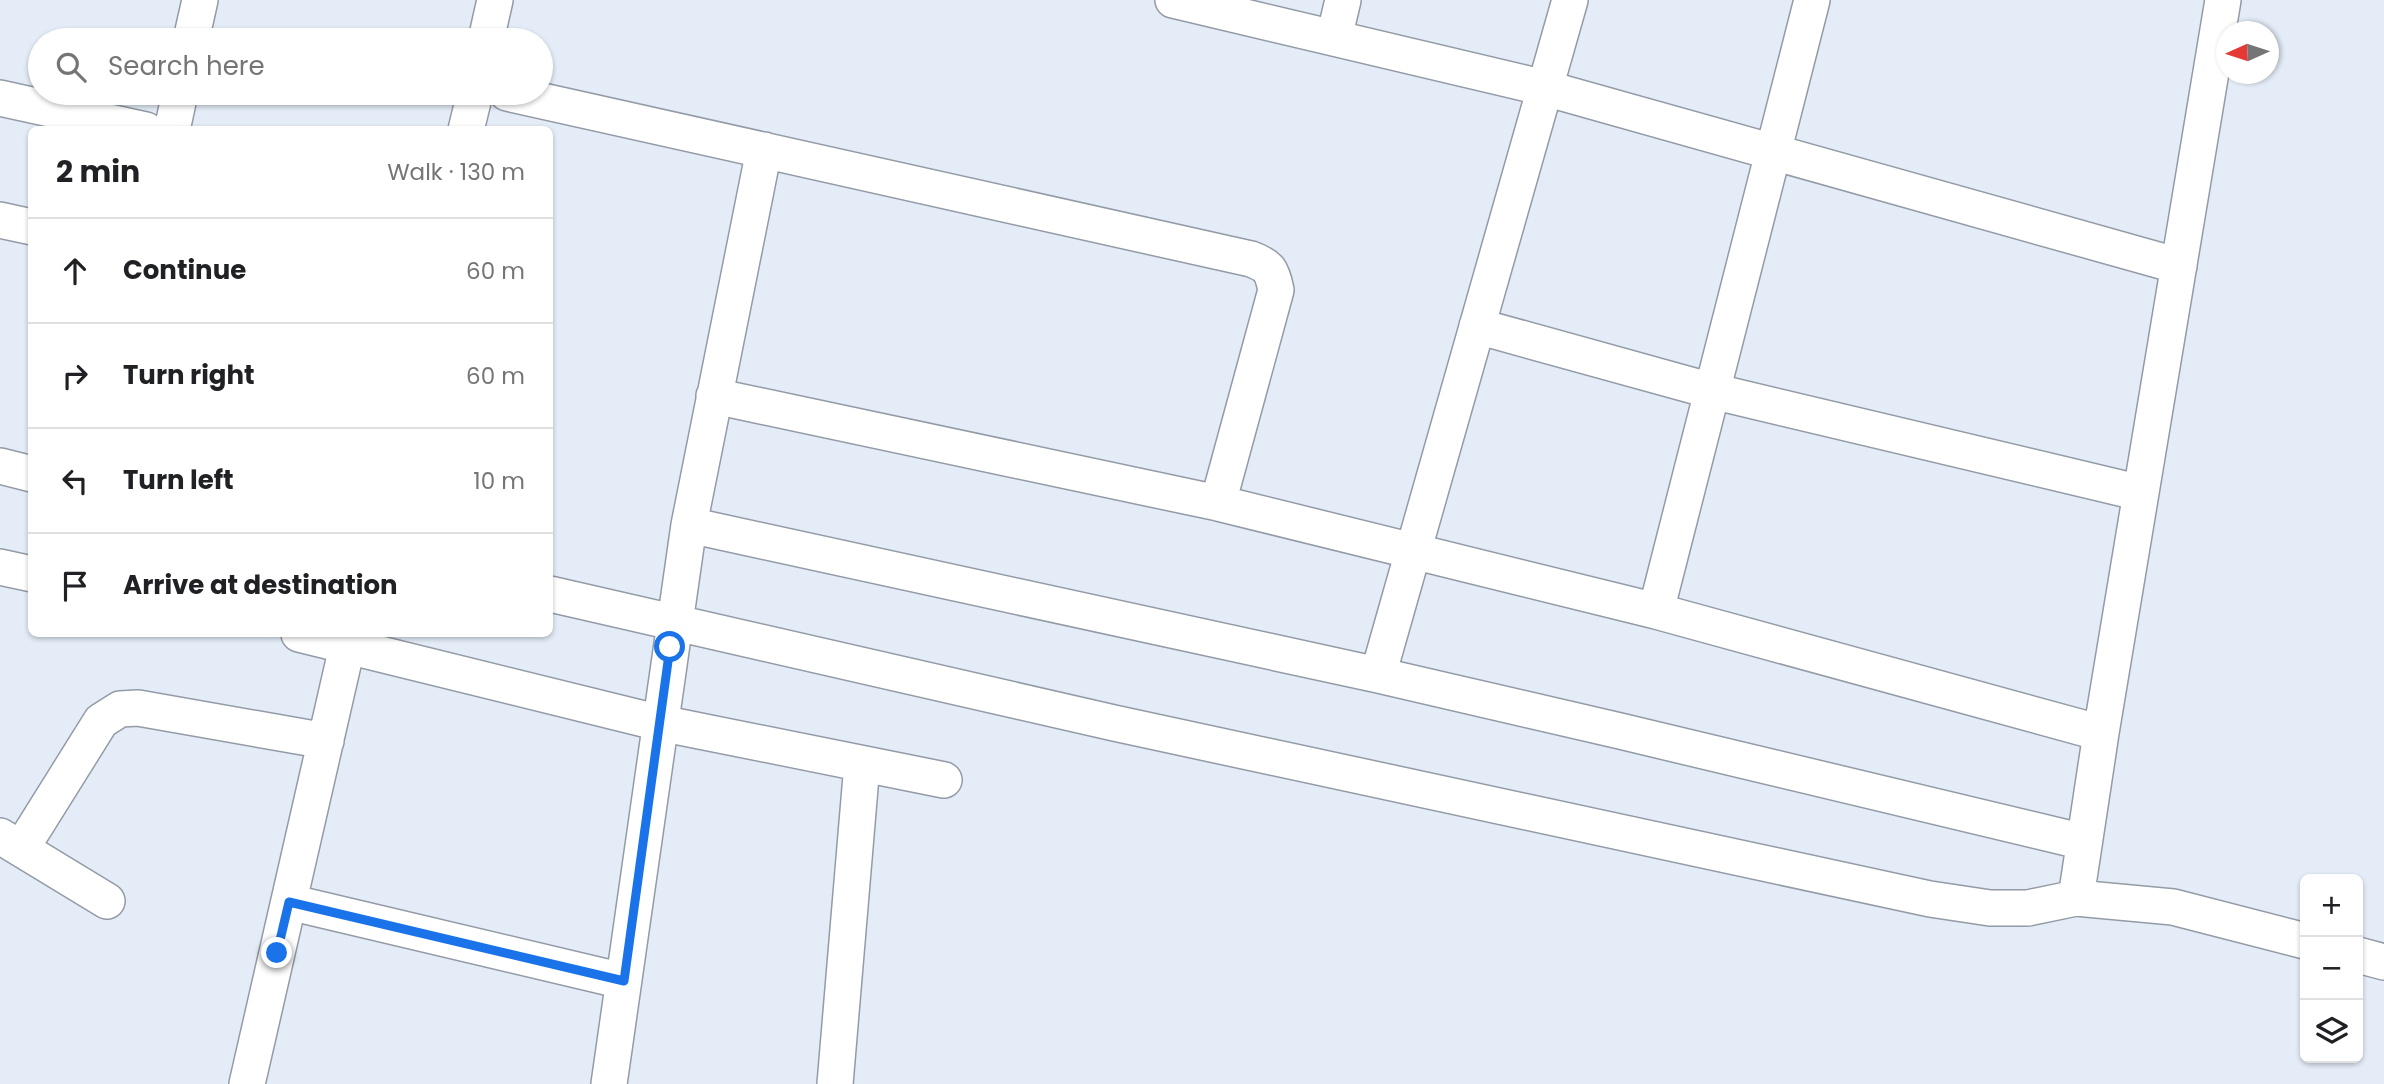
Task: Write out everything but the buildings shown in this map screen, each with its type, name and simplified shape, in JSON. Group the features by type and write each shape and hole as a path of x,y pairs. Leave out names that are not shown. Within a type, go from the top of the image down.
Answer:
{"street":[{"path":"194,28 200,0"},
{"path":"489,28 495,0"},
{"path":"1173,0 1545,88 2179,266"},
{"path":"1334,38 1343,0"},
{"path":"1378,676 1570,0"},
{"path":"1656,611 1812,0"},
{"path":"2076,898 2179,266 2218,1"},
{"path":"0,98 28,104"},
{"path":"553,103 1262,263 1273,272 1276,290 1218,503"},
{"path":"32,105 128,126"},
{"path":"173,126 177,105"},
{"path":"467,126 471,105"},
{"path":"609,1084 689,524 764,150"},
{"path":"0,220 28,226"},
{"path":"1477,326 1712,391 2141,492"},
{"path":"714,396 1218,503 1656,611 2101,733"},
{"path":"689,524 1606,727 2084,842"},
{"path":"0,567 28,573"},
{"path":"553,595 1114,723 1930,899 1990,908 2028,908 2076,898 2173,907 2300,940"},
{"path":"329,637 349,639 660,723 944,780"},
{"path":"251,1083 349,639"},
{"path":"107,901 11,842 101,722 120,709 138,708 326,741"},
{"path":"835,1084 862,764"},
{"path":"289,902 624,981"},
{"path":"2363,956 2384,962"}],"route":[{"path":"277,953 289,902 624,981 670,647"}]}
